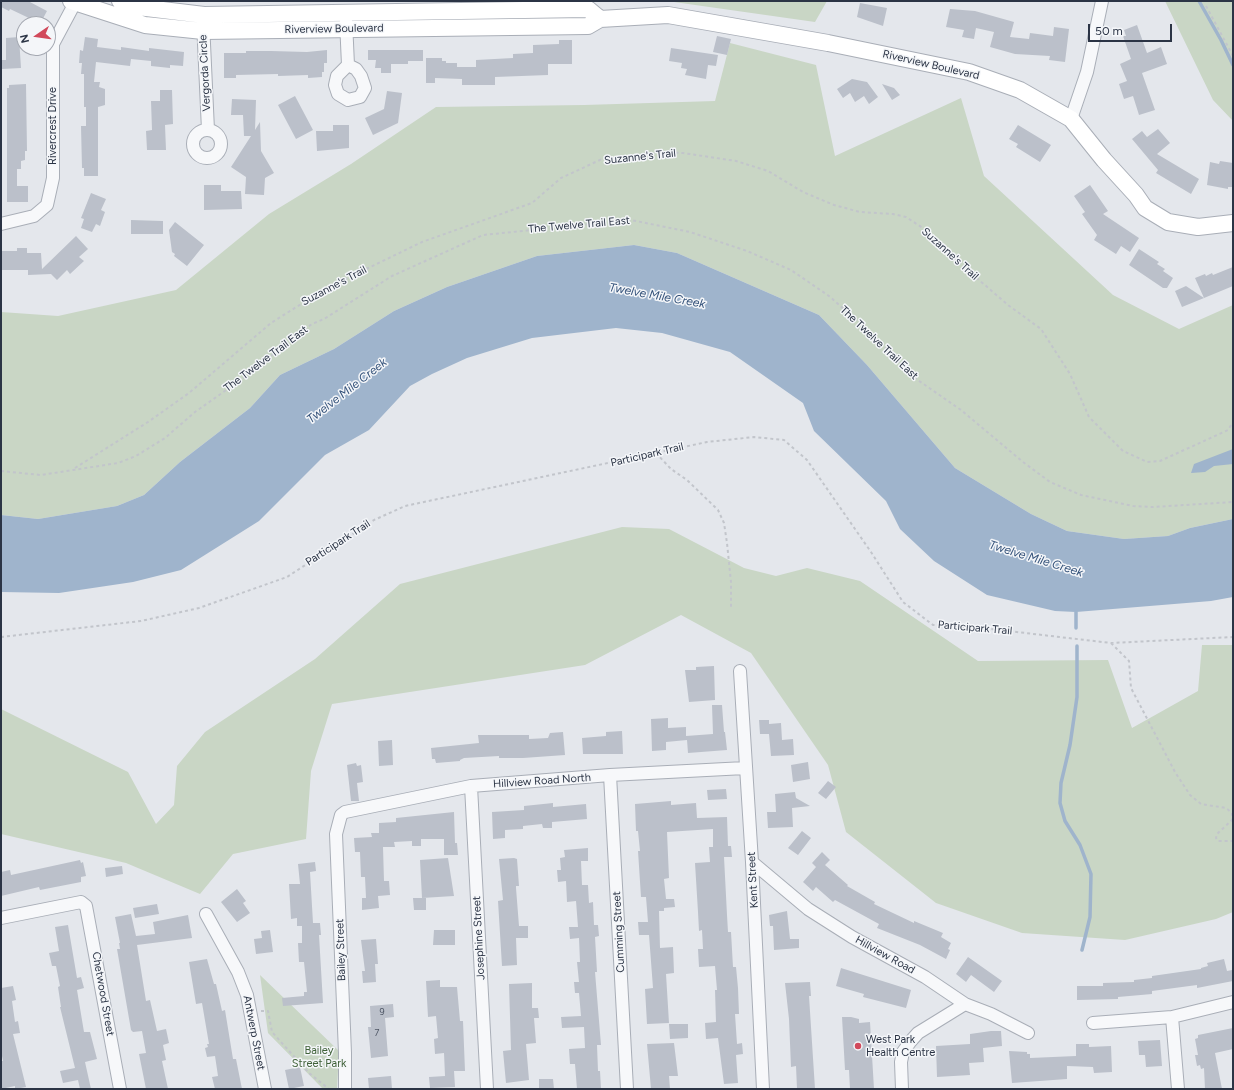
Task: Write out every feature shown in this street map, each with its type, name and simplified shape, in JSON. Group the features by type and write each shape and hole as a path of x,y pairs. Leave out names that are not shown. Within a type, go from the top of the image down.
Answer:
{"street":[{"name":"Riverview Boulevard","path":"120,1 138,7 204,15 499,28 588,26 600,19 668,15 828,43 969,72 1020,90 1070,119 1104,160 1136,195 1145,208 1168,222 1198,227 1233,223"},
{"path":"1070,119 1087,72 1102,1"},
{"name":"Riverview Boulevard","path":"74,2 145,25 203,31 499,11 588,9 600,19"},
{"name":"Rivercrest Drive","path":"1,224 34,216 47,205 53,178 52,44 74,2"},
{"path":"499,11 499,28"},
{"name":"Vergorda Circle","path":"204,15 203,31 208,130"},
{"path":"346,21 348,65"},
{"name":"Kent Street","path":"740,671 752,862 763,1089"},
{"name":"Hillview Road North","path":"342,814 471,786 610,775 745,768"},
{"name":"Cumming Street","path":"610,775 627,1089"},
{"name":"Josephine Street","path":"471,786 487,1089"},
{"name":"Bailey Street","path":"342,814 336,834 345,1053 345,1089"},
{"name":"Hillview Road","path":"752,862 808,909 852,937 925,977 965,1004 990,1014 1028,1033"},
{"name":"Chetwood Street","path":"1,918 81,902 86,906 120,1089"},
{"name":"Antwerp Street","path":"206,914 238,972 247,995 265,1089"},
{"path":"1093,1023 1172,1017 1233,1002"},
{"path":"902,1089 901,1062 904,1052 910,1042 918,1033 965,1004"},
{"path":"1172,1017 1178,1089"}],"path":[{"path":"1206,6 1233,56"},
{"name":"Suzanne's Trail","path":"74,469 148,422 189,393 271,323 325,289 422,242 532,203 561,178 602,159 636,157 662,152 683,153 736,161 768,171 803,192 834,205 860,212 906,217 929,232 974,276 1008,305 1041,329 1070,374 1089,417 1123,451 1147,462 1160,461 1228,430 1233,422"},
{"name":"The Twelve Trail East","path":"1,471 41,475 118,463 136,456 165,438 195,412 249,374 296,335 312,324 324,319 392,276 483,235 631,220 690,232 747,251 791,270 829,296 875,337 912,376 961,410 1023,462 1050,482 1081,495 1133,506 1153,507 1233,502"},
{"name":"Participark Trail","path":"1,637 141,621 199,608 287,577 374,520 404,506 707,442 754,437 784,440 807,460 871,552 903,602 933,624 991,628 1111,643 1233,637"},
{"path":"656,453 671,469 687,480 718,510 724,523 727,543 731,582 731,609"},
{"path":"1111,643 1129,661 1131,688 1175,772 1190,795 1201,804 1226,808 1233,813 1232,820 1217,834 1216,838 1218,841 1233,841"},
{"path":"251,1012 268,1011 272,1032 309,1073 329,1089"}],"green space":[{"path":"667,1 827,1 815,22"},
{"path":"1165,1 1233,1 1233,121 1213,100"},
{"path":"730,43 816,65 835,156 961,98 984,176 1113,295 1179,329 1233,305 1233,519 1190,528 1168,536 1124,539 1067,531 1031,514 955,468 867,365 819,315 677,253 634,245 537,256 447,287 394,311 334,349 280,375 250,408 180,462 144,495 117,506 38,519 1,515 1,312 58,316 176,290 269,214 351,164 436,107 715,101"},
{"path":"622,527 669,529 744,568 776,576 807,568 860,581 978,661 1108,660 1132,728 1198,691 1202,645 1233,645 1233,912 1216,919 1125,940 1022,933 936,903 846,832 828,765 751,653 681,615 585,665 332,704 311,771 306,839 233,854 200,894 126,863 1,834 1,709 128,772 156,824 174,805 177,766 205,732 315,659 400,584"},
{"name":"Bailey Street Park","path":"260,975 339,1051 337,1089 323,1089 268,1033"}],"water":[{"name":"Twelve Mile Creek","path":"634,245 677,253 819,315 867,365 955,468 1031,514 1067,531 1124,539 1168,536 1190,528 1233,519 1233,597 1211,601 1076,612 1055,611 987,595 934,561 900,529 886,501 814,431 803,403 730,352 662,333 616,328 532,338 467,358 410,386 369,430 325,455 259,521 181,570 133,582 59,593 1,592 1,515 38,519 117,506 144,495 180,462 250,408 280,375 334,349 394,311 447,287 537,256"},
{"path":"1233,449 1233,464 1214,466 1205,472 1191,473 1194,464"}],"building":[{"path":"1,1 28,1 47,11 44,16 25,16 10,9 9,11 1,7"},
{"path":"860,3 887,8 883,26 857,17"},
{"path":"950,9 975,11 1014,22 1010,37 1029,39 1030,33 1053,36 1054,27 1069,29 1065,62 1049,60 1050,56 1015,54 990,47 994,32 976,28 974,39 962,37 964,30 946,27"},
{"path":"1137,25 1147,53 1161,47 1167,64 1142,73 1155,110 1139,115 1133,96 1124,99 1119,84 1127,81 1120,64 1131,59 1123,36 1126,36 1124,30"},
{"path":"717,36 731,39 727,55 713,52"},
{"path":"16,37 16,56 20,56 21,68 2,69 2,60 6,60 6,38"},
{"path":"85,37 98,39 97,47 121,50 121,47 149,51 149,48 184,52 183,66 170,65 170,68 151,66 151,61 131,59 130,66 96,62 94,82 100,82 99,87 105,89 105,105 98,107 98,176 84,176 84,168 82,168 81,126 86,126 86,107 84,107 84,74 81,74 82,63 79,63 80,50 83,51"},
{"path":"559,40 572,40 572,64 548,64 548,75 495,77 495,85 462,85 462,79 435,78 435,83 426,83 426,58 442,58 442,61 446,61 446,63 457,63 457,67 476,67 476,60 513,58 513,54 533,53 533,45 559,44"},
{"path":"671,48 718,55 716,66 708,65 706,79 685,75 687,69 681,68 682,63 669,61"},
{"path":"327,50 327,63 324,63 324,72 322,72 322,77 308,78 308,75 278,76 278,74 236,75 236,78 224,78 224,53 246,53 246,51 307,52"},
{"path":"368,50 423,50 423,61 408,61 408,64 391,64 391,73 381,73 381,68 375,68 376,60 368,60"},
{"path":"852,79 867,82 878,97 869,104 864,96 855,102 850,93 843,98 837,89"},
{"path":"26,84 27,151 25,151 25,160 21,161 21,169 17,169 17,186 28,186 28,202 7,202 7,88 9,88 9,85"},
{"path":"882,84 894,88 900,95 892,100"},
{"path":"160,90 172,90 173,124 165,125 166,150 147,150 146,131 152,130 151,101 160,101"},
{"path":"387,91 402,93 398,123 373,135 365,118 384,109"},
{"path":"295,96 313,130 296,139 278,105"},
{"path":"232,99 256,100 255,130 260,122 261,151 274,173 265,178 264,195 245,194 246,177 231,167 251,136 244,136 243,115 231,115"},
{"path":"333,125 349,125 349,148 317,151 316,131 333,131"},
{"path":"1018,125 1051,145 1040,162 1016,147 1018,144 1009,139"},
{"path":"1158,129 1170,143 1157,154 1199,179 1191,194 1156,173 1158,170 1132,139 1142,131 1147,137"},
{"path":"1220,161 1233,163 1233,187 1228,187 1228,189 1207,185 1210,162 1219,164"},
{"path":"204,185 221,185 221,191 241,191 242,209 204,210"},
{"path":"1090,185 1108,211 1103,214 1139,238 1130,252 1121,246 1116,254 1094,240 1097,235 1082,214 1085,212 1074,196"},
{"path":"91,193 106,199 101,210 105,212 100,226 96,224 92,232 81,228 84,219 81,218"},
{"path":"131,220 163,221 163,234 131,234"},
{"path":"175,222 204,245 187,266 174,256 175,254 172,252 169,230"},
{"path":"76,236 88,249 79,257 84,261 70,274 67,270 57,280 51,274 28,275 28,270 1,270 1,251 17,251 17,248 27,248 27,253 41,253 42,269"},
{"path":"1139,249 1159,262 1157,264 1165,269 1163,271 1173,278 1167,288 1163,288 1129,265"},
{"path":"1233,267 1233,286 1204,298 1195,278 1205,274 1206,276 1212,273 1213,275"},
{"path":"1186,286 1204,298 1182,307 1175,291"},
{"path":"714,666 715,700 689,702 685,670 696,670 696,667"},
{"path":"712,705 722,705 727,750 688,753 687,740 666,742 666,750 652,751 651,719 668,718 668,728 686,727 686,736 713,734"},
{"path":"759,720 769,720 769,724 781,723 782,740 793,739 794,755 771,756 769,734 760,734"},
{"path":"622,731 623,754 583,754 582,738 606,736 606,732"},
{"path":"563,732 565,755 523,758 499,758 499,756 464,758 460,761 436,763 435,759 432,759 431,748 479,743 478,735 529,735 529,739 548,738 550,733"},
{"path":"392,740 393,765 379,766 378,741"},
{"path":"808,762 810,779 793,782 791,765"},
{"path":"356,763 357,766 361,765 363,782 357,783 359,801 351,801 347,765"},
{"path":"828,781 836,787 826,799 818,793"},
{"path":"726,789 727,799 708,800 707,790"},
{"path":"795,792 796,798 810,806 792,808 793,827 768,828 767,812 776,812 775,794"},
{"path":"671,801 671,805 696,803 697,818 727,817 728,846 731,846 732,857 724,857 728,932 731,932 733,967 736,967 738,988 739,1014 735,1014 737,1044 742,1043 743,1054 736,1055 738,1083 724,1084 718,1038 706,1039 705,1023 716,1022 715,990 717,990 715,966 699,967 698,949 703,949 702,930 699,931 695,863 710,862 709,847 713,847 713,829 667,832 669,878 664,879 666,899 674,899 675,907 664,908 664,911 659,911 660,948 673,947 674,973 666,974 669,1023 647,1024 645,989 653,988 649,935 639,935 638,922 648,922 646,897 641,897 638,851 640,851 638,831 636,831 635,804"},
{"path":"553,803 553,807 586,804 587,819 552,822 552,828 543,828 542,824 523,826 523,829 505,830 505,838 493,839 492,812 524,810 524,806"},
{"path":"454,812 455,843 457,843 458,855 444,855 444,839 421,839 421,846 412,846 412,841 394,842 395,847 383,847 384,881 389,881 390,895 378,896 379,908 362,910 362,898 366,898 365,877 361,877 360,852 355,852 354,838 372,837 371,833 379,833 379,823 396,822 396,818"},
{"path":"802,831 811,838 798,855 788,848"},
{"path":"588,848 588,861 581,861 582,885 588,885 589,903 593,902 594,925 598,925 599,936 595,937 597,972 595,972 601,1045 597,1045 598,1071 600,1071 601,1089 577,1089 575,1064 570,1064 569,1049 585,1048 584,1027 562,1028 561,1017 581,1016 579,993 575,993 574,982 579,982 577,962 580,962 579,938 570,939 569,927 578,927 576,901 567,902 566,881 558,882 557,870 561,870 560,858 565,857 564,850"},
{"path":"822,852 830,860 825,865 848,885 847,886 875,902 874,904 914,923 914,921 943,933 941,937 951,943 946,959 920,945 877,928 879,924 835,900 833,902 816,887 813,891 803,882 816,867 812,863"},
{"path":"448,858 454,896 422,898 420,860"},
{"path":"499,859 517,859 519,886 516,886 516,888 519,926 528,926 528,938 516,938 517,965 502,966 498,901 503,900"},
{"path":"80,860 81,863 83,862 86,876 81,877 81,882 40,890 39,887 1,896 1,872 10,870 11,875"},
{"path":"315,862 316,871 310,872 313,923 320,923 321,935 319,935 323,1003 283,1006 282,998 304,996 304,992 307,992 304,962 299,962 298,943 302,943 302,926 297,926 297,918 291,919 289,884 300,884 298,864"},
{"path":"122,866 123,874 106,877 105,868"},
{"path":"237,889 246,901 243,903 250,913 237,922 221,902"},
{"path":"413,898 426,898 426,910 414,910"},
{"path":"157,904 159,914 135,918 133,908"},
{"path":"787,911 790,939 799,939 799,948 774,950 773,926 770,926 769,915"},
{"path":"131,914 136,936 155,934 153,922 188,915 192,938 137,945 146,1001 150,1000 157,1031 166,1029 169,1043 163,1045 166,1060 162,1061 168,1089 146,1089 139,1054 146,1053 142,1031 133,1032 131,1030 117,949 120,949 120,943 115,917"},
{"path":"68,925 77,978 81,977 84,988 77,990 84,1032 90,1032 97,1059 85,1062 91,1089 80,1089 78,1080 63,1083 60,1071 75,1068 60,1007 58,987 60,986 56,966 52,966 49,953 59,951 55,927"},
{"path":"270,930 273,952 256,954 254,939 262,938 261,931"},
{"path":"434,930 455,930 455,945 433,945"},
{"path":"376,939 378,964 375,964 376,982 363,983 362,971 365,971 361,940"},
{"path":"968,957 1002,981 994,992 971,975 966,982 956,974"},
{"path":"207,959 214,984 216,984 222,1011 225,1010 233,1059 236,1059 242,1089 215,1089 212,1077 218,1076 215,1056 207,1057 205,1048 208,1047 207,1044 209,1044 202,1003 196,1004 189,962"},
{"path":"1224,959 1227,971 1232,970 1233,981 1197,988 1197,985 1152,991 1152,994 1118,997 1118,999 1077,1000 1077,986 1103,986 1103,983 1134,982 1134,980 1152,978 1152,976 1201,969 1208,966 1207,963"},
{"path":"841,968 911,990 906,1008 863,997 864,994 836,986"},
{"path":"440,980 440,987 457,987 460,1021 463,1021 465,1071 454,1071 455,1087 430,1088 429,1077 445,1076 444,1053 435,1054 434,1039 438,1038 436,1016 428,1017 426,981"},
{"path":"810,982 811,996 809,996 815,1089 797,1089 796,1066 791,1067 789,1019 785,983"},
{"path":"532,983 532,1008 538,1008 539,1018 534,1018 536,1043 526,1044 529,1080 506,1083 503,1051 511,1050 509,984"},
{"path":"13,986 16,1000 12,1001 15,1022 18,1021 20,1033 13,1034 26,1087 15,1089 15,1086 1,1089 1,1061 3,1061 1,1051 1,988"},
{"path":"393,1004 394,1017 385,1018 388,1056 371,1058 368,1027 371,1027 370,1006"},
{"name":"West Park Health Centre","path":"842,1017 859,1019 859,1023 870,1022 874,1089 850,1089 849,1070 845,1070"},
{"path":"669,1024 688,1024 688,1038 670,1039"},
{"path":"1233,1028 1233,1049 1215,1053 1222,1089 1205,1089 1204,1068 1201,1069 1200,1065 1197,1066 1195,1055 1198,1055 1195,1039 1198,1038 1198,1035"},
{"path":"1001,1031 1002,1046 983,1048 984,1062 969,1063 970,1075 937,1077 936,1046 970,1044 970,1034"},
{"path":"1160,1040 1162,1066 1146,1067 1145,1055 1139,1055 1138,1041"},
{"path":"674,1043 678,1076 669,1076 670,1089 651,1089 647,1044"},
{"path":"1076,1044 1089,1044 1089,1047 1111,1046 1112,1072 1094,1073 1093,1067 1067,1066 1067,1079 1012,1083 1009,1051 1027,1052 1027,1054 1030,1054 1030,1058 1076,1056"},
{"path":"300,1067 304,1086 289,1089 285,1070"},
{"path":"391,1076 392,1089 369,1089 368,1078"},
{"path":"539,1079 553,1079 554,1089 539,1089"}],"waterway":[{"path":"1199,1 1233,65"},
{"path":"1076,612 1076,628"},
{"path":"1077,646 1077,697 1070,745 1061,783 1060,803 1065,821 1080,845 1091,874 1090,917 1082,950"}],"place":[{"name":"West Park Health Centre","path":"858,1046"}]}
